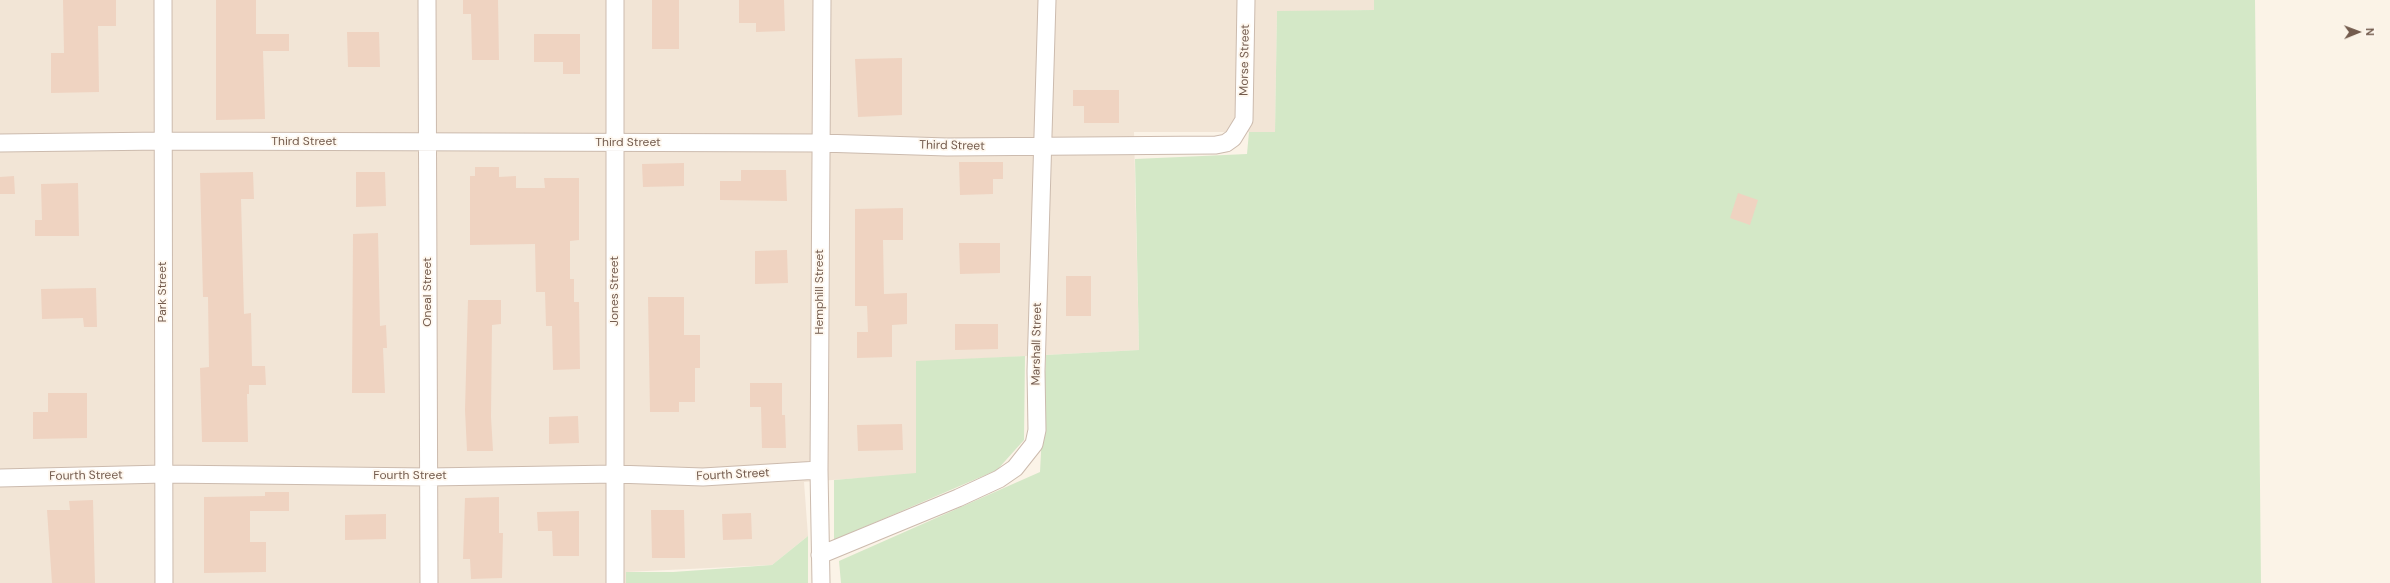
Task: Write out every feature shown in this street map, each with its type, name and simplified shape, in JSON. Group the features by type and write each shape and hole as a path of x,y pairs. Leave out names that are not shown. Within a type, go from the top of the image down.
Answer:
{"street":[{"name":"Park Street","path":"163,0 164,583"},
{"name":"Oneal Street","path":"427,0 430,583"},
{"name":"Jones Street","path":"615,0 615,583"},
{"name":"Hemphill Street","path":"820,583 819,470 822,0"},
{"name":"Marshall Street","path":"820,555 918,516 999,479 1015,468 1034,444 1037,430 1036,371 1047,0"},
{"name":"Morse Street","path":"1244,120 1246,0"},
{"name":"Third Street","path":"0,143 163,141 821,143 1043,147 1216,145 1226,143 1234,138 1244,120"},
{"name":"Fourth Street","path":"0,478 164,474 429,477 615,474 703,477 819,470"}],"shaded area":[{"path":"0,0 1374,0 1374,10 1277,12 1275,132 1134,132 1139,350 916,362 917,474 804,482 808,536 772,565 626,572 626,583 0,583"}],"green space":[{"path":"1374,0 2255,0 2261,583 841,583 839,561 1040,472 1046,355 1139,350 1135,159 1247,154 1249,132 1275,132 1277,11 1374,10"},
{"path":"1025,356 1024,440 997,470 834,540 834,480 916,473 916,361"},
{"path":"808,536 808,583 626,583 626,572 673,572 772,565"}],"building":[{"path":"63,0 116,0 116,26 98,26 99,92 51,93 51,53 64,53"},
{"path":"216,0 256,0 256,34 289,34 289,51 263,51 265,119 216,120"},
{"path":"463,0 498,0 499,60 472,60 471,14 463,14"},
{"path":"652,0 679,0 679,49 652,49"},
{"path":"739,0 784,0 785,31 756,32 756,23 739,23"},
{"path":"347,32 379,32 380,67 348,67"},
{"path":"534,34 580,34 580,74 563,74 563,62 534,62"},
{"path":"902,58 902,115 858,117 855,59"},
{"path":"1073,90 1119,90 1119,123 1084,123 1084,106 1073,106"},
{"path":"959,162 1003,162 1003,179 993,179 993,194 960,195"},
{"path":"684,163 684,186 643,187 642,164"},
{"path":"475,167 499,167 499,177 516,176 516,188 545,188 544,178 579,178 579,240 570,241 570,279 574,279 574,302 579,302 580,369 553,370 552,326 546,326 545,292 536,292 535,244 470,245 470,176 475,176"},
{"path":"741,170 786,170 787,201 720,200 720,181 741,181"},
{"path":"253,172 254,199 241,199 244,314 251,313 252,366 265,366 266,385 249,385 249,394 247,394 248,442 202,442 200,368 209,367 208,297 203,297 200,173"},
{"path":"356,172 385,172 386,206 356,207"},
{"path":"14,176 15,194 0,194 0,177"},
{"path":"78,183 79,236 35,236 35,220 42,220 41,184"},
{"path":"1738,193 1758,200 1750,225 1730,218"},
{"path":"903,208 903,240 883,240 884,294 907,293 907,324 892,325 892,357 857,358 857,332 868,332 867,306 855,306 855,209"},
{"path":"378,233 380,326 386,325 387,348 383,348 385,393 352,393 353,234"},
{"path":"959,243 1000,243 1000,273 960,274"},
{"path":"787,250 788,283 755,284 755,251"},
{"path":"1066,276 1091,276 1091,316 1066,316"},
{"path":"96,288 97,327 84,327 83,318 42,319 41,289"},
{"path":"648,297 684,297 684,335 700,335 700,368 695,368 695,402 679,402 679,412 650,412"},
{"path":"468,300 501,300 501,324 492,325 491,417 493,451 467,451 465,410"},
{"path":"955,324 998,324 998,349 955,350"},
{"path":"750,383 782,383 782,415 785,415 786,448 762,448 761,407 750,407"},
{"path":"48,393 87,393 87,438 33,439 33,412 48,412"},
{"path":"578,416 579,443 549,444 549,417"},
{"path":"902,424 903,450 858,451 857,425"},
{"path":"265,492 289,492 289,511 250,511 250,542 266,542 266,572 204,573 204,497 265,496"},
{"path":"499,497 499,533 503,533 502,578 471,579 470,559 463,559 465,498"},
{"path":"93,500 95,583 52,583 47,510 70,510 69,501"},
{"path":"651,510 684,510 685,558 652,558"},
{"path":"579,511 579,556 553,556 552,531 538,531 537,512"},
{"path":"751,513 752,539 723,540 722,514"},
{"path":"386,514 386,539 345,540 345,515"}]}
